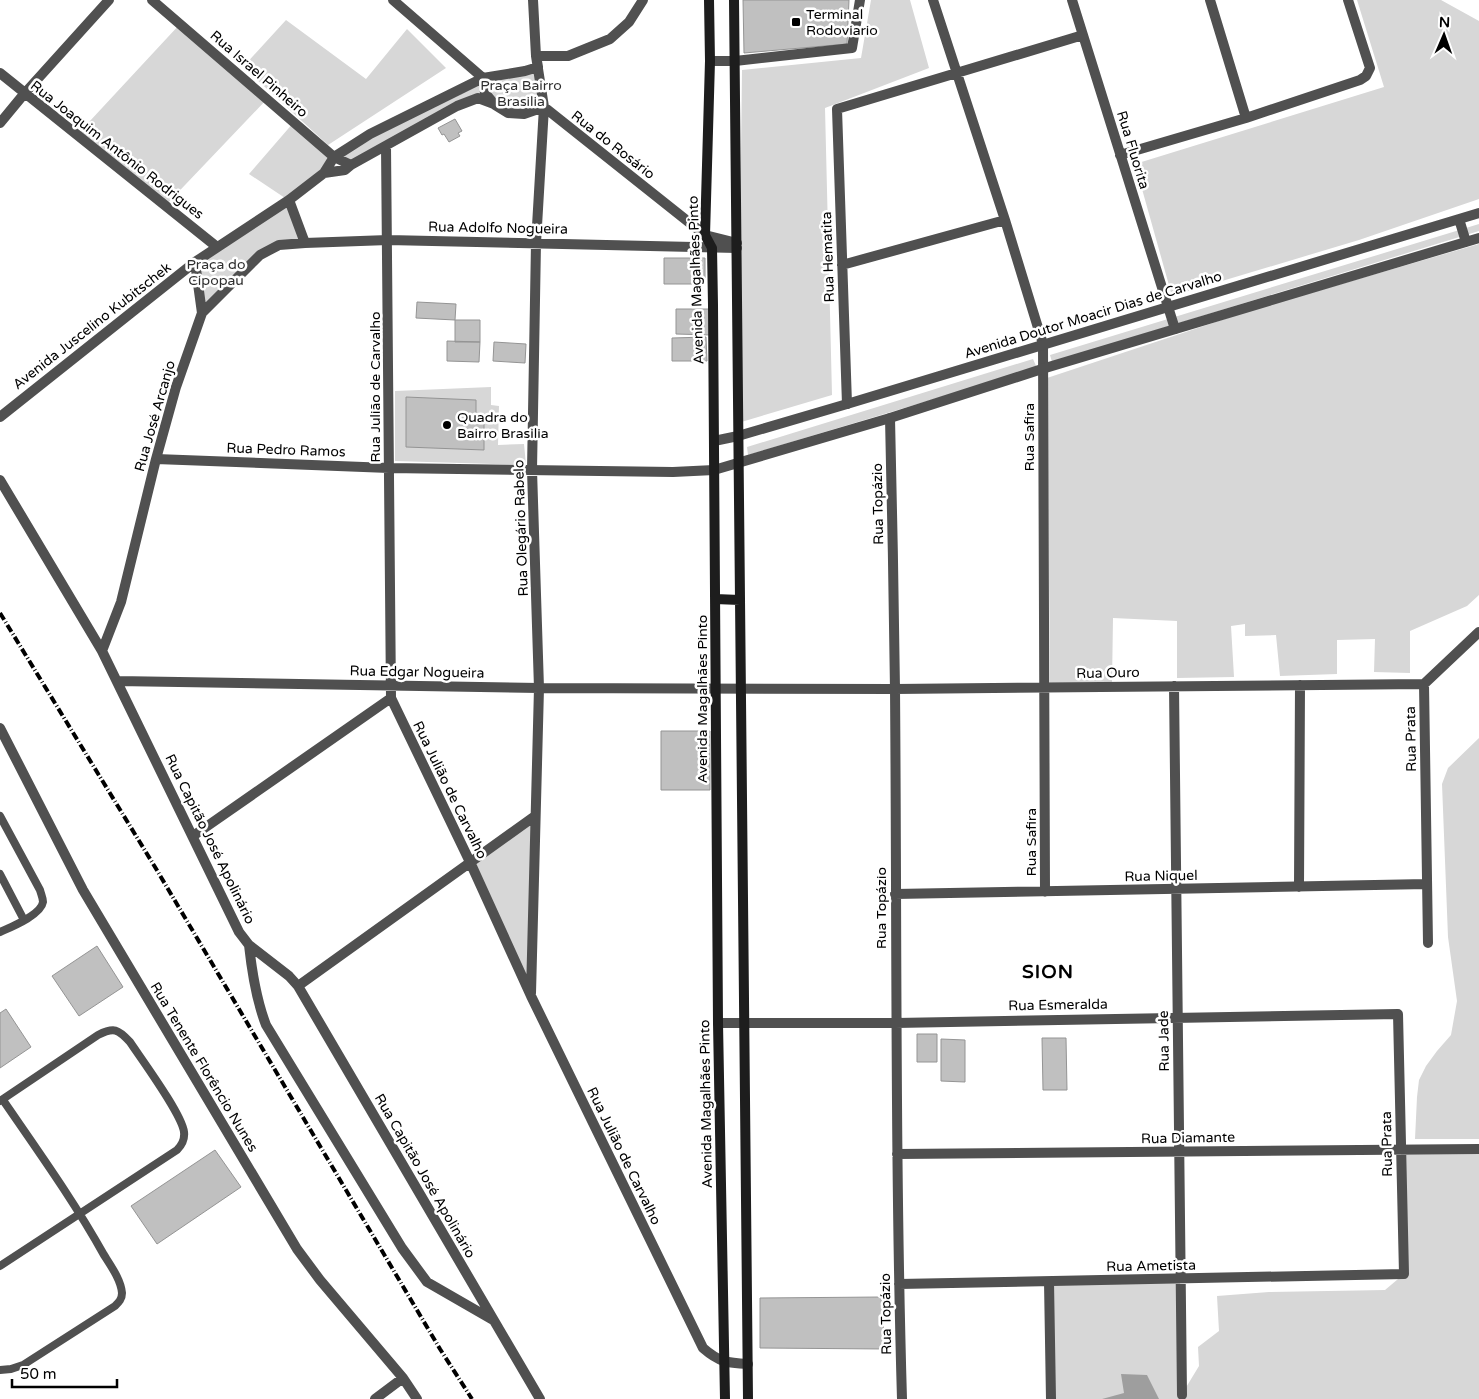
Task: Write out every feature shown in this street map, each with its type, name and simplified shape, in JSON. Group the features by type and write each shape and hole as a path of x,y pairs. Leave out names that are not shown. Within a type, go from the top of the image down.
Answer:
{"main road":[{"name":"Avenida Magalhães Pinto","path":"709,0 710,61 705,235 712,248 718,1023 725,1399"},
{"path":"734,0 748,1399"},
{"path":"715,599 740,600"}],"street":[{"path":"0,123 109,0"},
{"name":"Rua Israel Pinheiro","path":"152,0 334,157 351,165"},
{"path":"393,0 484,78 485,93 495,105 508,113 524,114 544,107"},
{"name":"Rua Olegário Rabelo","path":"531,996 539,688 532,470 536,243 544,107 536,56 533,0"},
{"path":"484,78 538,67 536,56 568,56 610,39 629,22 643,0"},
{"path":"710,61 735,61 852,48 860,0"},
{"name":"Rua Safira","path":"933,0 1005,220 1043,344 1045,892"},
{"name":"Rua Fluorita","path":"1072,0 1175,329"},
{"path":"1210,0 1246,118"},
{"path":"1120,155 1246,118 1360,80 1366,76 1370,68 1348,0"},
{"path":"956,72 1083,36"},
{"name":"Rua Hematita","path":"847,404 837,109 956,72"},
{"name":"Rua Joaquim Antônio Rodrigues","path":"0,73 217,247"},
{"name":"Avenida Juscelino Kubitschek","path":"0,416 195,262 289,200 324,173 334,157 370,134 484,78"},
{"name":"Avenida Juscelino Kubitschek","path":"324,173 345,170 457,106 478,98 495,105"},
{"name":"Rua do Rosário","path":"544,107 705,235 737,246"},
{"name":"Rua Julião de Carvalho","path":"386,146 391,698 470,862 531,996 703,1348 724,1363"},
{"path":"289,200 305,243"},
{"name":"Avenida Doutor Moacir Dias de Carvalho","path":"714,441 738,436 847,404 1479,213"},
{"path":"1459,219 1466,242"},
{"path":"842,265 1005,220"},
{"path":"739,463 890,418 1042,369 1479,238"},
{"name":"Rua Adolfo Nogueira","path":"305,243 388,240 712,248 737,246"},
{"name":"Rua José Arcanjo","path":"102,651 121,602 156,459 176,387 202,313 260,255 279,246 305,243"},
{"path":"195,262 202,313"},
{"name":"Rua Topázio","path":"890,418 895,689 897,1154 902,1399"},
{"name":"Rua Pedro Ramos","path":"156,459 389,468 673,472 714,470 739,463"},
{"name":"Rua Capitão José Apolinário","path":"0,480 102,651 239,932 249,945 289,976 298,986 540,1399"},
{"path":"1424,684 1479,632"},
{"name":"Rua Edgar Nogueira","path":"117,681 539,688 716,687"},
{"name":"Rua Ouro","path":"716,687 895,689 1424,684"},
{"name":"Rua Prata","path":"1424,684 1428,943"},
{"path":"1299,887 1300,685"},
{"name":"Rua Jade","path":"1174,686 1182,1395"},
{"path":"193,836 391,698"},
{"name":"Rua Tenente Florêncio Nunes","path":"0,728 83,890 297,1248 320,1280 403,1378 417,1399"},
{"path":"298,986 535,816"},
{"name":"Rua Niquel","path":"895,894 1427,884"},
{"path":"249,945 258,1005 266,1025 402,1248 427,1282 494,1320"},
{"name":"Rua Prata","path":"1398,1014 1404,1274"},
{"name":"Rua Esmeralda","path":"718,1023 896,1023 1398,1014"},
{"name":"Rua Diamante","path":"897,1154 1479,1149"},
{"name":"Rua Ametista","path":"899,1284 1404,1274"},
{"path":"1049,1282 1051,1399"},
{"path":"724,1363 748,1364"},
{"path":"375,1399 403,1378"}],"lane":[{"path":"0,816 42,897 41,908 24,920 0,932"},
{"path":"0,874 24,920"},
{"path":"0,1266 81,1213 177,1150 182,1144 184,1139 182,1123 130,1042 116,1030 106,1031 1,1101 81,1213 120,1283 122,1297 120,1302 23,1365 11,1370 0,1370"}],"green space":[{"path":"871,0 910,0 929,68 825,108 832,395 738,423 742,70 861,58"},
{"path":"1357,0 1441,0 1479,21 1479,199 1359,240 1172,296 1135,164 1384,87"},
{"path":"286,20 366,79 407,29 446,68 328,145 243,67"},
{"path":"180,24 267,99 165,206 76,136"},
{"name":"Praça Bairro Brasilia","path":"538,67 544,107 524,114 495,105 483,78"},
{"path":"482,83 482,93 477,97 351,162 339,156 376,134"},
{"name":"Praça do Cipopau","path":"294,122 334,157 289,200 305,243 276,247 202,313 195,262 288,200 249,174"},
{"path":"1479,224 1479,231 1052,362 1050,355"},
{"path":"1479,244 1479,595 1467,606 1410,631 1410,673 1374,672 1375,639 1337,640 1337,674 1280,676 1276,635 1245,636 1245,624 1231,626 1234,677 1177,678 1177,621 1113,618 1112,683 1050,683 1047,378 1252,310"},
{"path":"1033,359 1037,368 748,455 747,447"},
{"name":"Quadra do Bairro Brasilia","path":"491,387 491,405 499,406 498,445 524,444 526,465 395,461 395,391"},
{"path":"1479,738 1479,1139 1415,1139 1419,1080 1426,1066 1451,1035 1457,1001 1448,937 1442,784 1448,768"},
{"path":"535,816 531,996 470,862"},
{"path":"1401,1149 1479,1149 1479,1399 1051,1399 1049,1282 1180,1279 1182,1394 1199,1366 1198,1347 1219,1331 1217,1296 1269,1292 1385,1290 1404,1274"}],"shaded area":[{"path":"1121,1374 1147,1375 1159,1399 1102,1399 1124,1393"}],"building":[{"name":"Terminal Rodoviario","path":"743,0 849,0 847,44 744,53"},
{"path":"455,119 462,131 458,133 460,136 449,142 438,128"},
{"path":"664,258 705,258 705,284 664,284"},
{"path":"417,302 456,304 455,320 416,318"},
{"path":"676,309 711,309 711,335 676,334"},
{"path":"455,320 480,320 480,342 455,342"},
{"path":"706,337 707,361 672,361 672,338"},
{"path":"447,341 480,342 479,362 447,361"},
{"path":"494,342 526,344 525,363 493,361"},
{"path":"406,397 476,400 476,417 484,417 484,450 406,447"},
{"path":"661,731 710,731 710,790 661,790"},
{"path":"97,946 123,987 79,1016 52,976"},
{"path":"6,1009 31,1047 0,1068 0,1013"},
{"path":"917,1034 937,1034 937,1062 917,1062"},
{"path":"1042,1038 1066,1038 1067,1090 1043,1090"},
{"path":"941,1039 965,1040 965,1082 941,1081"},
{"path":"215,1150 241,1187 157,1244 131,1206"},
{"path":"881,1297 885,1349 760,1348 760,1298"}],"railway":[{"path":"0,613 155,867 440,1349 472,1399"}],"place":[{"name":"Terminal Rodoviario","path":"796,22"},
{"name":"Quadra do Bairro Brasilia","path":"447,425"}],"district":[{"name":"SION","path":"1048,972"}]}
